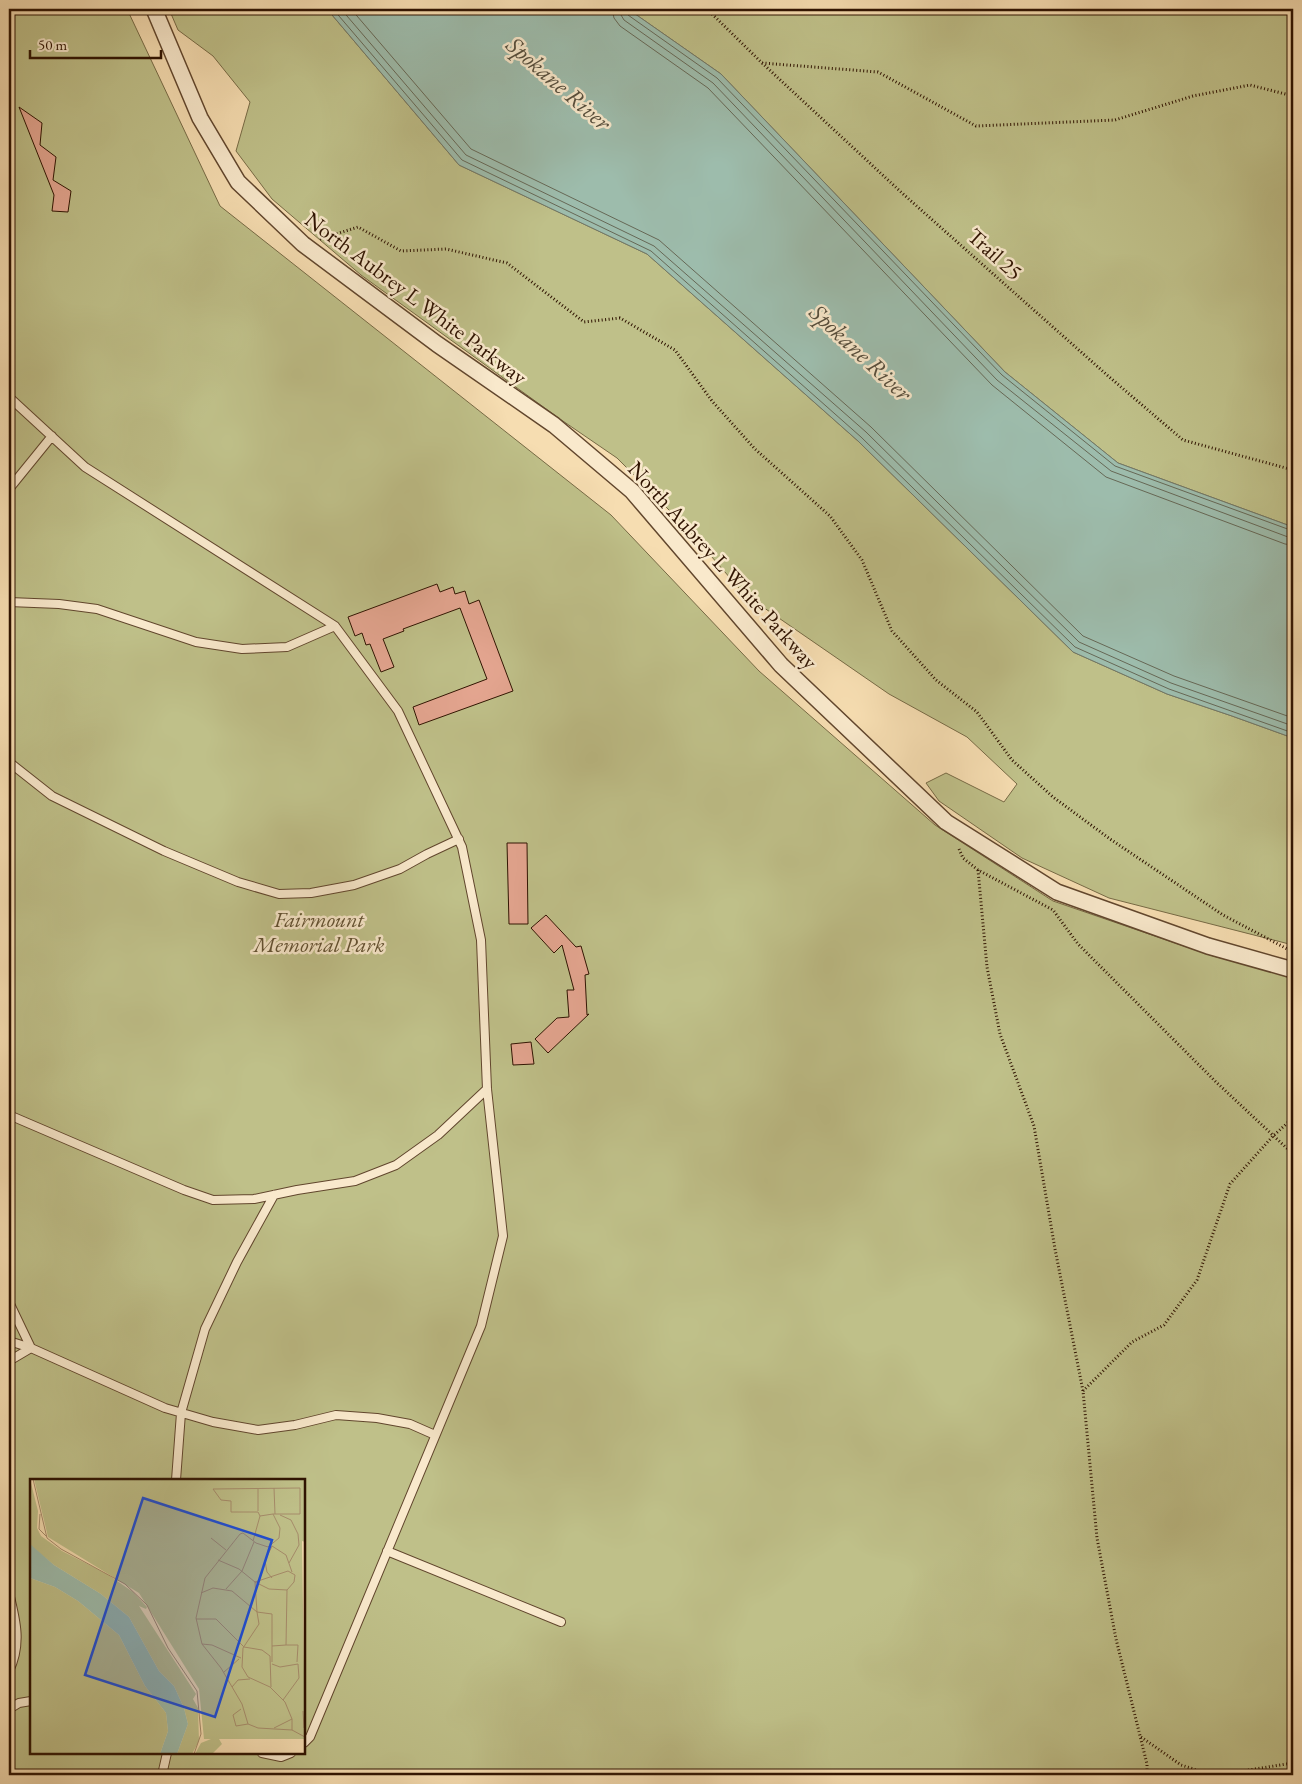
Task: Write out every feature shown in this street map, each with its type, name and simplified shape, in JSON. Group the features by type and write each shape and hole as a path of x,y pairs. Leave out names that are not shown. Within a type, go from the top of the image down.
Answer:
{"street":[{"name":"North Aubrey L White Parkway","path":"154,9 200,118 238,182 303,244 437,344 554,425 632,491 781,665 946,822 1057,892 1208,946 1293,970"}],"lane":[{"path":"9,397 86,466 335,626 398,711 462,847 481,940 488,1089 503,1236 481,1326 310,1737 305,1742"},
{"path":"9,489 52,436"},
{"path":"9,602 59,604 97,609 196,642 242,649 287,647 335,626"},
{"path":"9,762 52,796 164,851 238,882 279,894 311,893 354,885 400,869 426,854 459,839"},
{"path":"9,1115 176,1186 214,1200 254,1199 355,1181 396,1165 438,1135 488,1089"},
{"path":"176,1479 181,1412 205,1329 237,1262 274,1195"},
{"path":"9,1302 31,1348"},
{"path":"9,1341 31,1348 165,1408 213,1422 258,1430 295,1425 336,1415 410,1424 435,1435"},
{"path":"9,1361 31,1348"},
{"path":"387,1551 561,1622"},
{"path":"9,1594 17,1625 15,1659 9,1671"},
{"path":"9,1709 19,1703 30,1701"},
{"path":"162,1775 167,1754"},
{"path":"267,1754 281,1757 288,1754"}],"path":[{"name":"Trail 25","path":"707,9 762,63 902,193 1183,440 1293,470"},
{"path":"762,63 878,72 976,126 1115,120 1193,96 1250,85 1293,96"},
{"path":"303,244 358,227 401,250 446,249 507,263 584,322 620,318 675,350 712,401 755,449 830,516 862,560 892,631 936,680 976,712 1012,760 1053,798 1110,839 1223,915 1293,952"},
{"path":"978,870 987,967 1000,1034 1034,1126 1055,1249 1083,1391 1097,1538 1116,1639 1148,1764 1147,1775"},
{"path":"1013,888 1053,910 1078,944 1216,1082 1293,1154"},
{"path":"1083,1391 1132,1342 1164,1324 1197,1280 1230,1184 1273,1136 1293,1118"},
{"path":"1141,1737 1181,1764 1212,1775"},
{"path":"1217,1775 1293,1763"}],"green space":[{"name":"Fairmount Memorial Park","path":"9,9 127,9 220,206 611,515 759,671 935,825 1053,901 1213,956 1293,977 1293,1775 9,1775"},
{"path":"169,9 327,9 459,165 647,254 858,441 1073,652 1167,694 1293,738 1293,945 1109,898 1022,858 939,801 926,783 946,773 1004,802 1017,784 967,737 889,694 744,594 685,526 617,458 361,275 272,199 236,151 250,102 213,56 178,30"},
{"path":"628,9 1293,9 1293,527 1118,463 1005,372 721,74"}],"water":[{"name":"Spokane River","path":"327,9 628,9 721,74 1005,372 1118,463 1293,527 1293,738 1167,694 1073,652 858,441 647,254 459,165"}],"building":[{"path":"19,107 42,123 40,145 56,157 53,180 71,191 68,212 52,211 54,195"},
{"path":"437,584 440,592 453,587 455,594 465,591 469,604 479,600 513,691 419,725 413,707 487,679 460,608 403,629 404,631 383,639 394,667 381,672 370,644 366,645 362,633 355,636 348,617"},
{"path":"507,843 527,843 528,924 509,924"},
{"path":"546,915 576,947 581,946 589,974 585,975 587,1015 589,1014 548,1053 535,1039 557,1018 569,1017 567,990 574,990 562,945 554,953 531,928"},
{"path":"531,1042 534,1064 513,1065 511,1044"}]}
